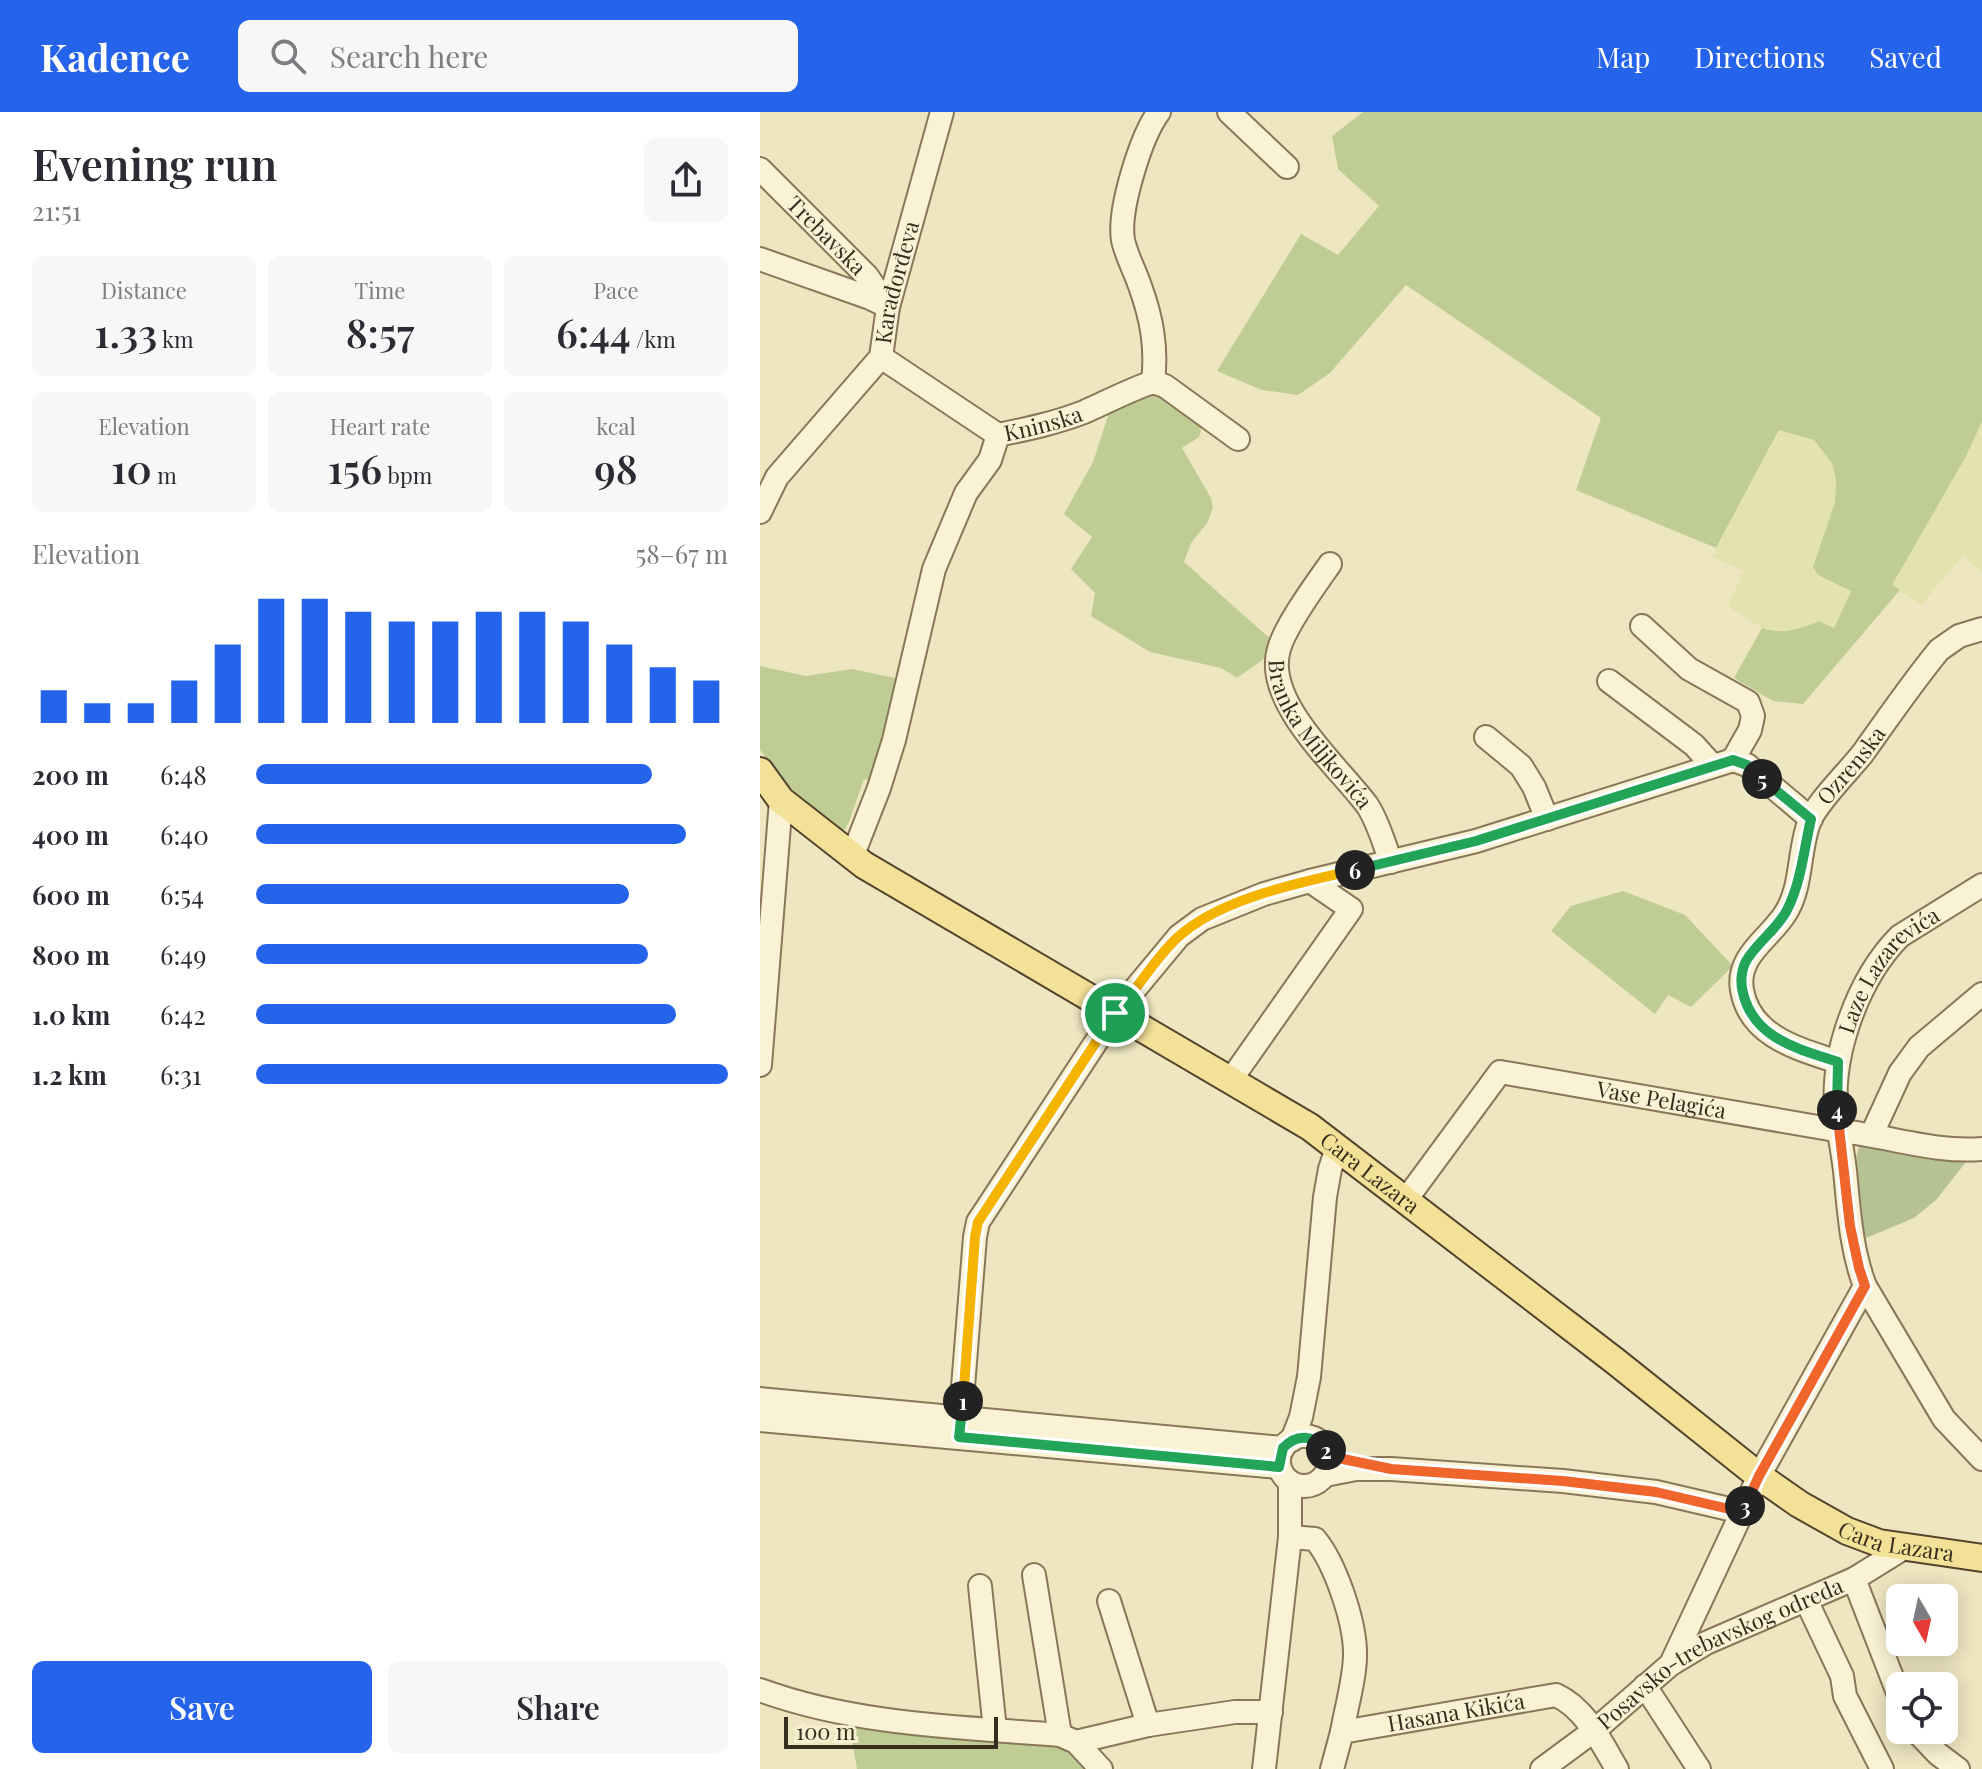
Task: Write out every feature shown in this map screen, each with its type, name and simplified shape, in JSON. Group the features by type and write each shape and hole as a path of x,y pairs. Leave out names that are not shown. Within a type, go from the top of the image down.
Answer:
{"main road":[{"name":"Cara Lazara","path":"769,790 852,857 1310,1127 1799,1504 1847,1531 1879,1543 1982,1558"}],"street":[{"name":"Karađorđeva","path":"760,510 777,477 881,357 888,307 942,112"},
{"path":"1159,112 1142,149 1123,223 1123,241 1155,336 1153,382 1165,386 1238,439"},
{"path":"1229,112 1287,167"},
{"name":"Trebavska","path":"760,169 867,276 888,307"},
{"path":"760,259 888,307"},
{"path":"881,357 998,435"},
{"name":"Kninska","path":"852,857 894,740 934,569 966,493 990,460 998,435 1083,412 1125,391 1153,382"},
{"name":"Branka Miljkovića","path":"1330,564 1312,589 1279,648 1278,680 1285,698 1306,729 1369,808 1391,862"},
{"path":"961,1427 978,1222 1115,1013 1170,945 1202,919 1232,906 1310,881 1476,841 1722,762 1750,730 1753,716 1748,702 1689,669 1642,626"},
{"name":"Ozrenska","path":"1838,1062 1799,1049 1759,1026 1747,1008 1741,989 1741,974 1746,959 1787,912 1811,819 1939,650 1959,636 1982,629"},
{"path":"1609,681 1694,745 1722,762 1747,765 1811,819"},
{"path":"1486,737 1521,766 1534,787 1547,819"},
{"path":"760,1065 769,790"},
{"path":"1230,1081 1351,909 1310,881"},
{"name":"Laze Lazarevića","path":"1982,885 1900,936 1876,963 1847,1029 1838,1062 1837,1115 1850,1226 1865,1286 1944,1419 1982,1459"},
{"path":"1872,1134 1900,1073 1919,1047 1982,994"},
{"name":"Vase Pelagića","path":"1405,1201 1500,1072 1872,1134 1937,1148 1960,1151 1982,1149"},
{"path":"1264,1769 1301,1417 1309,1377 1325,1197 1337,1148"},
{"path":"1671,1664 1759,1476 1865,1286"},
{"path":"1296,1466 1328,1463 1321,1445 1309,1377"},
{"path":"760,1399 961,1427 1296,1466 1563,1481 1640,1490 1742,1512"},
{"path":"760,1420 961,1427"},
{"path":"1296,1466 1305,1437 1343,1459 1391,1469"},
{"path":"1290,1537 1315,1539 1326,1552 1348,1613 1355,1652 1342,1732 1332,1769"},
{"name":"Posavsko-trebavskog odreda","path":"1542,1769 1595,1730 1671,1664 1706,1643 1854,1579 1904,1548"},
{"path":"1034,1575 1068,1738 1101,1769"},
{"path":"1854,1579 1890,1672"},
{"path":"980,1586 995,1730"},
{"path":"1806,1600 1842,1676 1845,1696 1882,1769"},
{"path":"1109,1601 1148,1725"},
{"path":"1645,1686 1699,1769"},
{"path":"760,1690 837,1713 1068,1738 1235,1712 1271,1712"},
{"name":"Hasana Kikića","path":"1342,1732 1556,1695 1568,1700 1595,1730"},
{"path":"1595,1730 1617,1769"},
{"path":"1928,1744 1958,1769"}],"shaded area":[{"path":"1982,422 1982,572 1963,556 1921,605 1891,585 1965,458"},
{"path":"1780,430 1814,440 1832,463 1836,480 1835,502 1813,567 1818,576 1851,590 1835,628 1819,621 1803,628 1775,632 1762,628 1728,606 1744,571 1712,557"}],"green space":[{"path":"1363,112 1982,112 1982,422 1965,458 1892,585 1900,590 1803,704 1773,701 1734,678 1762,628 1791,630 1819,621 1834,628 1851,591 1818,575 1813,567 1835,502 1836,480 1832,463 1814,440 1779,430 1716,548 1576,490 1601,418 1406,285 1330,373 1298,395 1262,390 1217,371 1301,234 1338,255 1379,206 1338,169 1332,136"},
{"path":"1161,392 1202,426 1199,437 1182,448 1211,498 1213,508 1207,523 1191,543 1184,562 1275,643 1265,658 1237,678 1221,668 1150,652 1091,616 1095,593 1071,569 1092,537 1064,514 1093,462 1111,407 1140,395"},
{"path":"760,666 806,676 852,669 900,679 873,781 864,779 842,834 788,785 760,750"},
{"path":"1623,891 1685,915 1733,966 1691,1007 1668,995 1655,1014 1551,931 1571,906"},
{"path":"1860,1144 1969,1158 1936,1200 1914,1218 1866,1238 1855,1179"},
{"path":"849,1724 1044,1741 1070,1749 1087,1769 857,1769"}],"route":[{"path":"1733,760 1747,765 1811,819 1787,912 1746,959 1741,974 1741,989 1747,1008 1759,1026 1799,1049 1838,1062 1837,1115 1850,1226 1865,1286 1742,1512 1656,1492 1563,1481 1391,1469 1343,1459 1317,1441 1305,1437 1287,1443 1280,1454 1279,1467 959,1437 978,1222 1115,1013 1179,936 1202,919 1232,906 1310,881 1476,841 1694,770 1733,760"}]}
